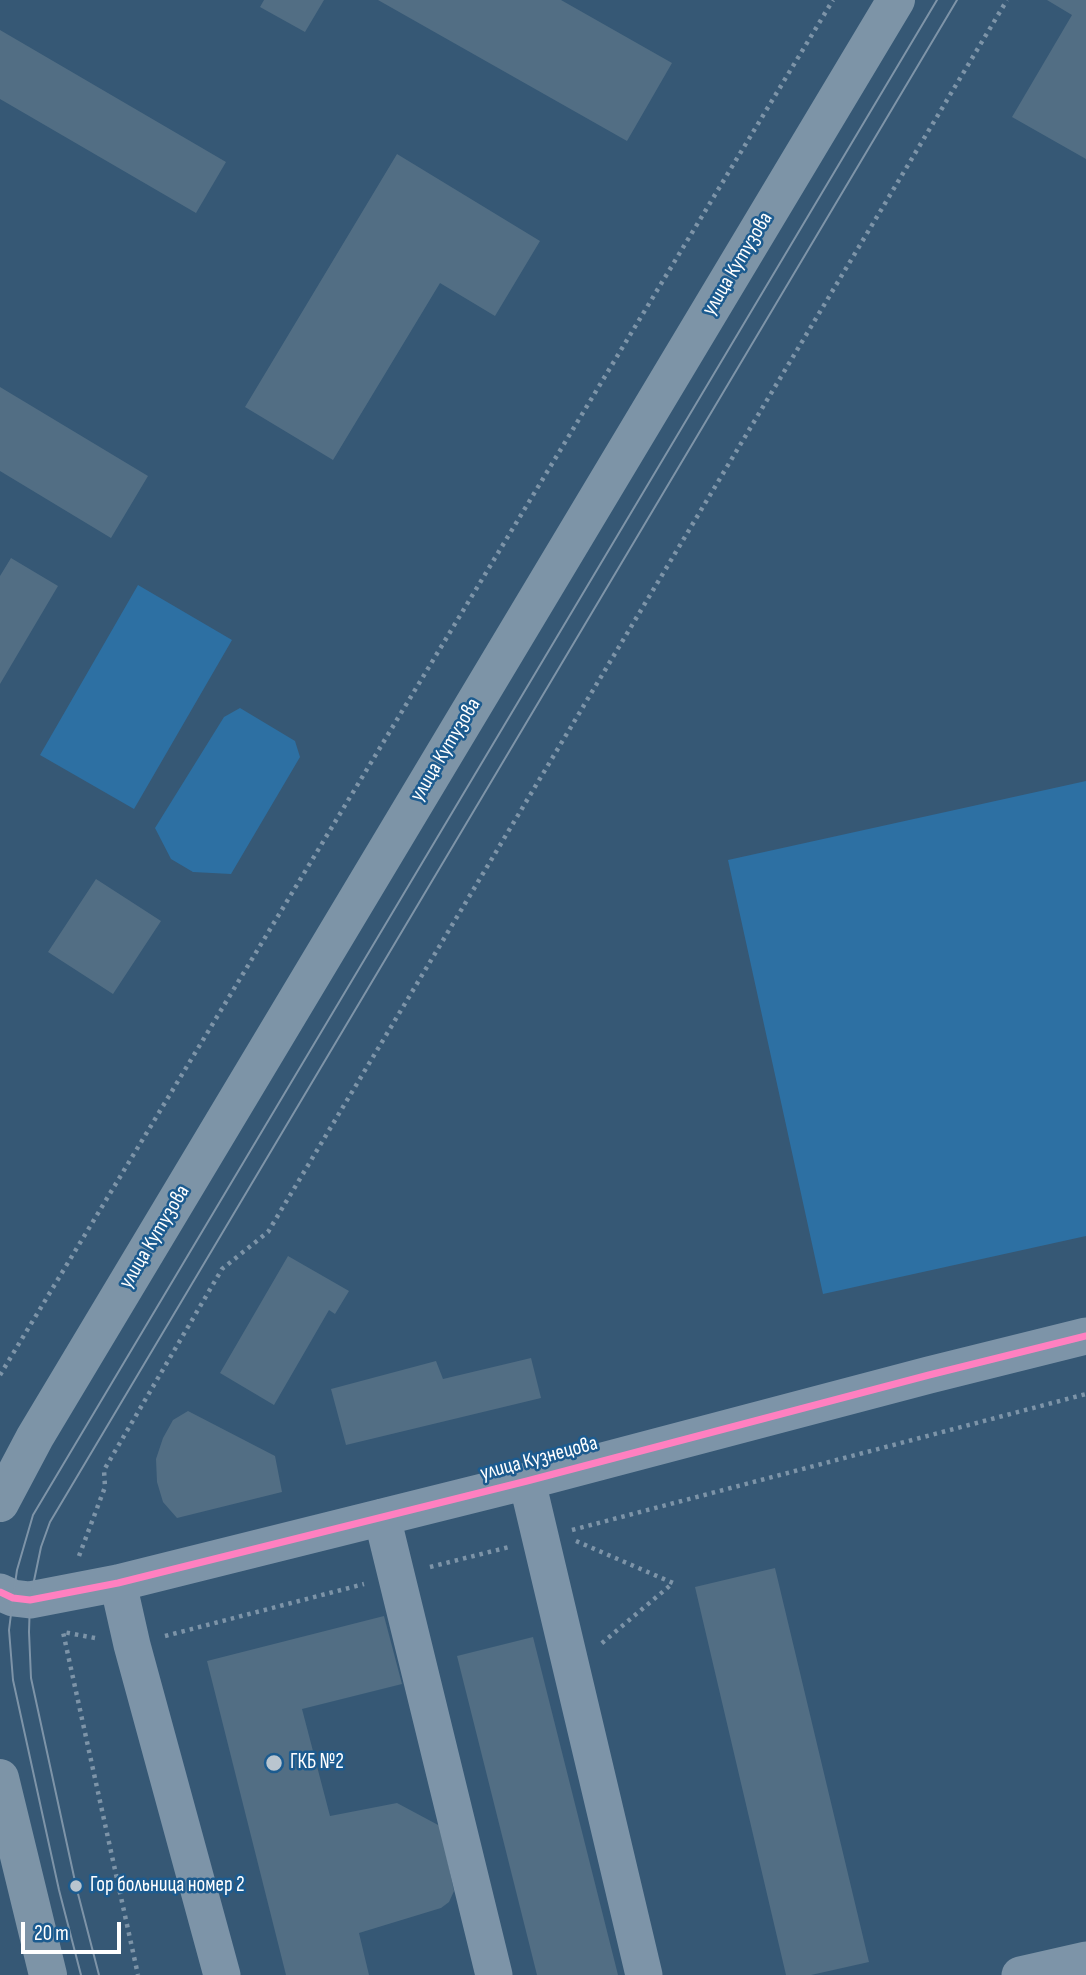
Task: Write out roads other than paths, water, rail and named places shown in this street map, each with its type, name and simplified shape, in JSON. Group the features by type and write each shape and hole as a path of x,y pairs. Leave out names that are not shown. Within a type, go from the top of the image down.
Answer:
{"main road":[{"name":"улица Кутузова","path":"0,1503 34,1437 897,0"},
{"path":"0,1778 48,1975"}],"street":[{"name":"улица Кузнецова","path":"0,1592 13,1598 30,1600 118,1583 527,1481 1086,1336"},
{"path":"527,1481 550,1536 571,1669 644,1975"},
{"path":"382,1517 494,1975"},
{"path":"118,1583 132,1644 222,1975"},
{"path":"1020,1975 1086,1960"}],"tram line":[{"path":"81,1975 59,1890 13,1680 9,1630 17,1570 33,1515 937,0"},
{"path":"99,1975 76,1886 31,1678 30,1600 41,1547 50,1522 957,0"}],"place":[{"name":"ГКБ №2","path":"274,1763"},
{"name":"Гор больница номер 2","path":"76,1886"}]}
